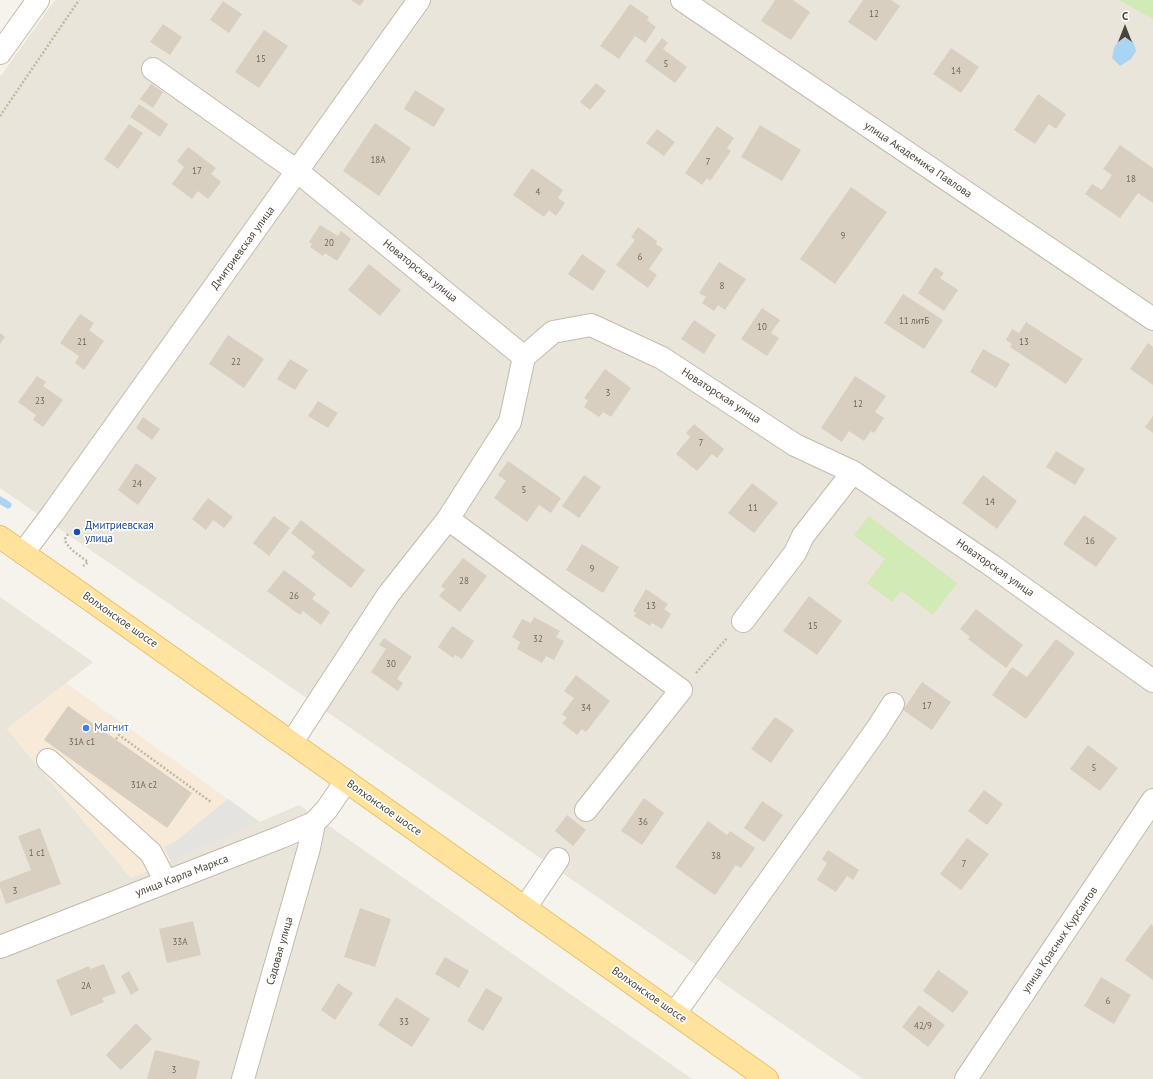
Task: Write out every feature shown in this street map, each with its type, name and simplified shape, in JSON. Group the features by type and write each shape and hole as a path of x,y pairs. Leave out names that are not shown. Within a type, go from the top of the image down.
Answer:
{"main road":[{"name":"Волхонское шоссе","path":"0,537 675,1013 763,1078"}],"street":[{"path":"0,53 38,0"},
{"name":"Дмитриевская улица","path":"23,553 419,0"},
{"name":"улица Академика Павлова","path":"682,0 1153,319"},
{"name":"Новаторская улица","path":"153,69 297,171 524,357 553,332 591,325 662,358 796,445 853,472 991,565 1153,681"},
{"path":"292,742 388,595 448,519 510,422 524,357"},
{"path":"742,620 795,553 803,536 853,472"},
{"path":"448,519 681,690 586,810"},
{"path":"675,1013 877,729 893,704"},
{"path":"48,760 151,853 166,882"},
{"name":"улица Карла Маркса","path":"0,946 314,823 327,809 346,781"},
{"name":"улица Красных Курсантов","path":"966,1079 1153,800"},
{"name":"Садовая улица","path":"243,1079 310,848 314,823"},
{"path":"526,908 558,859"}],"path":[{"path":"0,116 78,0"},
{"path":"70,532 65,539 66,543 72,550 88,562 83,567"},
{"path":"681,690 742,620"},
{"path":"116,739 119,735 211,802"}],"shaded area":[{"path":"55,0 1153,0 1153,1079 863,1079 0,488 0,77"},
{"path":"0,597 93,662 7,729 131,878 299,805 692,1079 0,1079"},
{"path":"66,683 260,822 131,878 7,729"},
{"path":"228,799 260,822 171,861 164,847 175,842"}],"green space":[{"path":"1119,0 1153,0 1153,19"},
{"path":"869,516 957,583 933,615 901,591 892,602 867,583 885,559 854,535"}],"water":[{"path":"1126,38 1133,41 1136,51 1131,59 1120,66 1112,58 1114,48 1118,41"}],"building":[{"path":"351,0 364,0 360,6"},
{"path":"775,0 793,0 810,12 791,40 761,21"},
{"path":"863,0 891,0 900,6 876,41 848,22"},
{"path":"223,1 242,14 229,33 210,20"},
{"path":"630,4 649,17 647,20 656,27 645,43 635,36 619,59 600,46"},
{"path":"163,24 182,37 170,55 150,42"},
{"path":"264,30 288,46 259,88 235,72"},
{"path":"662,38 668,43 663,49 687,67 675,83 645,61"},
{"path":"951,48 979,67 961,93 933,74"},
{"path":"596,83 606,91 590,110 580,102"},
{"path":"151,84 163,92 153,108 140,99"},
{"path":"415,90 445,109 434,127 404,109"},
{"path":"1038,94 1066,114 1056,129 1049,124 1035,144 1014,130"},
{"path":"139,104 168,124 160,137 130,117"},
{"path":"375,123 411,148 379,196 343,171"},
{"path":"129,124 143,133 118,169 104,159"},
{"path":"760,125 801,150 782,181 741,157"},
{"path":"717,126 734,138 727,148 731,151 710,181 707,178 702,185 685,173"},
{"path":"657,129 675,142 664,156 646,143"},
{"path":"1120,145 1153,168 1153,203 1138,193 1120,218 1085,194 1092,184 1102,190 1112,175 1103,169"},
{"path":"188,147 216,168 211,174 221,182 208,199 198,191 192,199 172,184 184,167 177,161"},
{"path":"532,168 563,190 558,198 565,203 556,216 549,210 544,217 513,195"},
{"path":"851,187 887,212 835,284 800,259"},
{"path":"320,225 338,236 341,231 351,239 337,261 325,253 323,256 310,247 312,244 309,242"},
{"path":"638,227 657,241 656,244 663,249 649,269 657,275 648,288 616,265 635,240 631,237"},
{"path":"582,254 606,271 593,291 568,274"},
{"path":"719,262 746,279 725,310 718,305 714,311 702,303 706,297 699,293"},
{"path":"369,264 401,290 380,316 348,290"},
{"path":"935,267 944,273 940,278 958,290 944,311 918,293"},
{"path":"903,294 943,320 924,349 884,323"},
{"path":"762,308 780,320 771,333 779,338 767,356 741,339"},
{"path":"80,314 94,323 89,330 104,341 84,370 75,363 79,356 60,343"},
{"path":"694,320 716,335 704,354 681,339"},
{"path":"1026,322 1083,359 1066,384 1010,347 1012,344 1006,340 1012,329 1019,333"},
{"path":"0,333 5,337 0,344"},
{"path":"228,335 264,359 244,388 209,364"},
{"path":"1148,343 1153,347 1153,385 1130,369"},
{"path":"983,349 1010,364 996,388 970,372"},
{"path":"290,359 308,370 295,390 277,379"},
{"path":"605,369 631,388 611,417 603,412 599,417 584,407 588,401 584,398"},
{"path":"37,376 46,382 43,386 63,400 43,427 33,420 36,415 18,402"},
{"path":"855,376 886,396 875,412 884,418 874,433 871,431 864,441 849,431 842,442 821,428"},
{"path":"318,401 338,413 328,428 308,416"},
{"path":"1153,416 1153,433 1145,427"},
{"path":"143,417 160,429 152,440 136,428"},
{"path":"694,424 724,449 717,458 712,454 697,471 676,454 690,437 686,433"},
{"path":"1056,451 1085,469 1075,485 1046,467"},
{"path":"508,461 561,498 551,513 539,505 527,522 494,498 506,481 498,475"},
{"path":"136,463 157,478 138,505 118,490"},
{"path":"584,475 601,487 579,518 562,506"},
{"path":"983,475 1017,501 997,529 962,503"},
{"path":"752,483 778,503 754,533 728,513"},
{"path":"208,498 233,517 224,528 213,520 206,530 192,519"},
{"path":"1084,515 1117,538 1096,567 1063,544"},
{"path":"274,516 290,528 269,556 253,543"},
{"path":"301,520 365,570 351,588 311,557 315,552 291,533"},
{"path":"582,544 619,567 603,593 566,570"},
{"path":"463,558 487,576 460,612 439,596 445,589 441,586"},
{"path":"284,570 316,594 312,599 330,612 321,625 303,611 300,615 267,591"},
{"path":"646,589 668,604 664,609 671,614 662,629 652,623 650,626 634,616 636,613 633,611"},
{"path":"809,596 842,621 817,655 783,631"},
{"path":"976,609 1023,645 1006,668 968,639 970,637 960,629"},
{"path":"534,617 560,631 556,637 564,641 554,660 546,656 542,663 517,649 520,642 512,637 522,619 531,623"},
{"path":"452,626 474,641 462,659 455,655 453,658 438,647"},
{"path":"384,638 412,657 397,679 403,683 398,691 371,672 386,649 379,645"},
{"path":"1056,639 1075,653 1026,719 992,695 1012,667 1027,677"},
{"path":"576,675 610,701 586,732 582,729 577,735 562,723 567,718 562,714 574,698 564,691"},
{"path":"922,682 951,702 932,730 903,710"},
{"path":"68,706 192,793 167,828 44,740"},
{"path":"775,717 794,730 771,763 751,749"},
{"path":"1088,745 1118,768 1100,791 1070,769"},
{"path":"984,790 1003,804 987,825 968,811"},
{"path":"644,798 664,813 642,845 621,831"},
{"path":"762,801 783,815 764,842 744,828"},
{"path":"567,815 586,830 573,846 555,831"},
{"path":"708,821 727,835 730,831 755,848 741,868 736,865 715,895 675,867"},
{"path":"40,828 61,884 6,904 0,887 0,882 31,870 18,836"},
{"path":"967,838 989,854 961,890 940,874"},
{"path":"828,850 859,870 853,880 847,876 836,892 817,880 827,863 822,859"},
{"path":"360,908 391,919 375,967 344,957"},
{"path":"193,921 201,955 167,963 159,929"},
{"path":"1151,924 1153,926 1153,980 1125,960"},
{"path":"445,957 469,971 459,988 435,974"},
{"path":"104,964 116,993 102,998 104,1002 71,1016 56,980 89,966 90,969"},
{"path":"938,970 969,992 953,1013 923,991"},
{"path":"129,971 139,990 131,995 121,976"},
{"path":"1101,977 1131,995 1114,1024 1084,1006"},
{"path":"338,983 353,993 335,1020 321,1010"},
{"path":"486,988 503,998 483,1031 467,1021"},
{"path":"396,997 430,1019 412,1047 378,1025"},
{"path":"919,1005 945,1025 928,1047 902,1027"},
{"path":"136,1023 152,1039 121,1070 106,1055"},
{"path":"155,1050 200,1061 196,1079 147,1079"}],"waterway":[{"path":"0,500 8,505"}],"place":[{"name":"Дмитриевская улица","path":"77,532"},
{"name":"Магнит","path":"86,728"}]}
